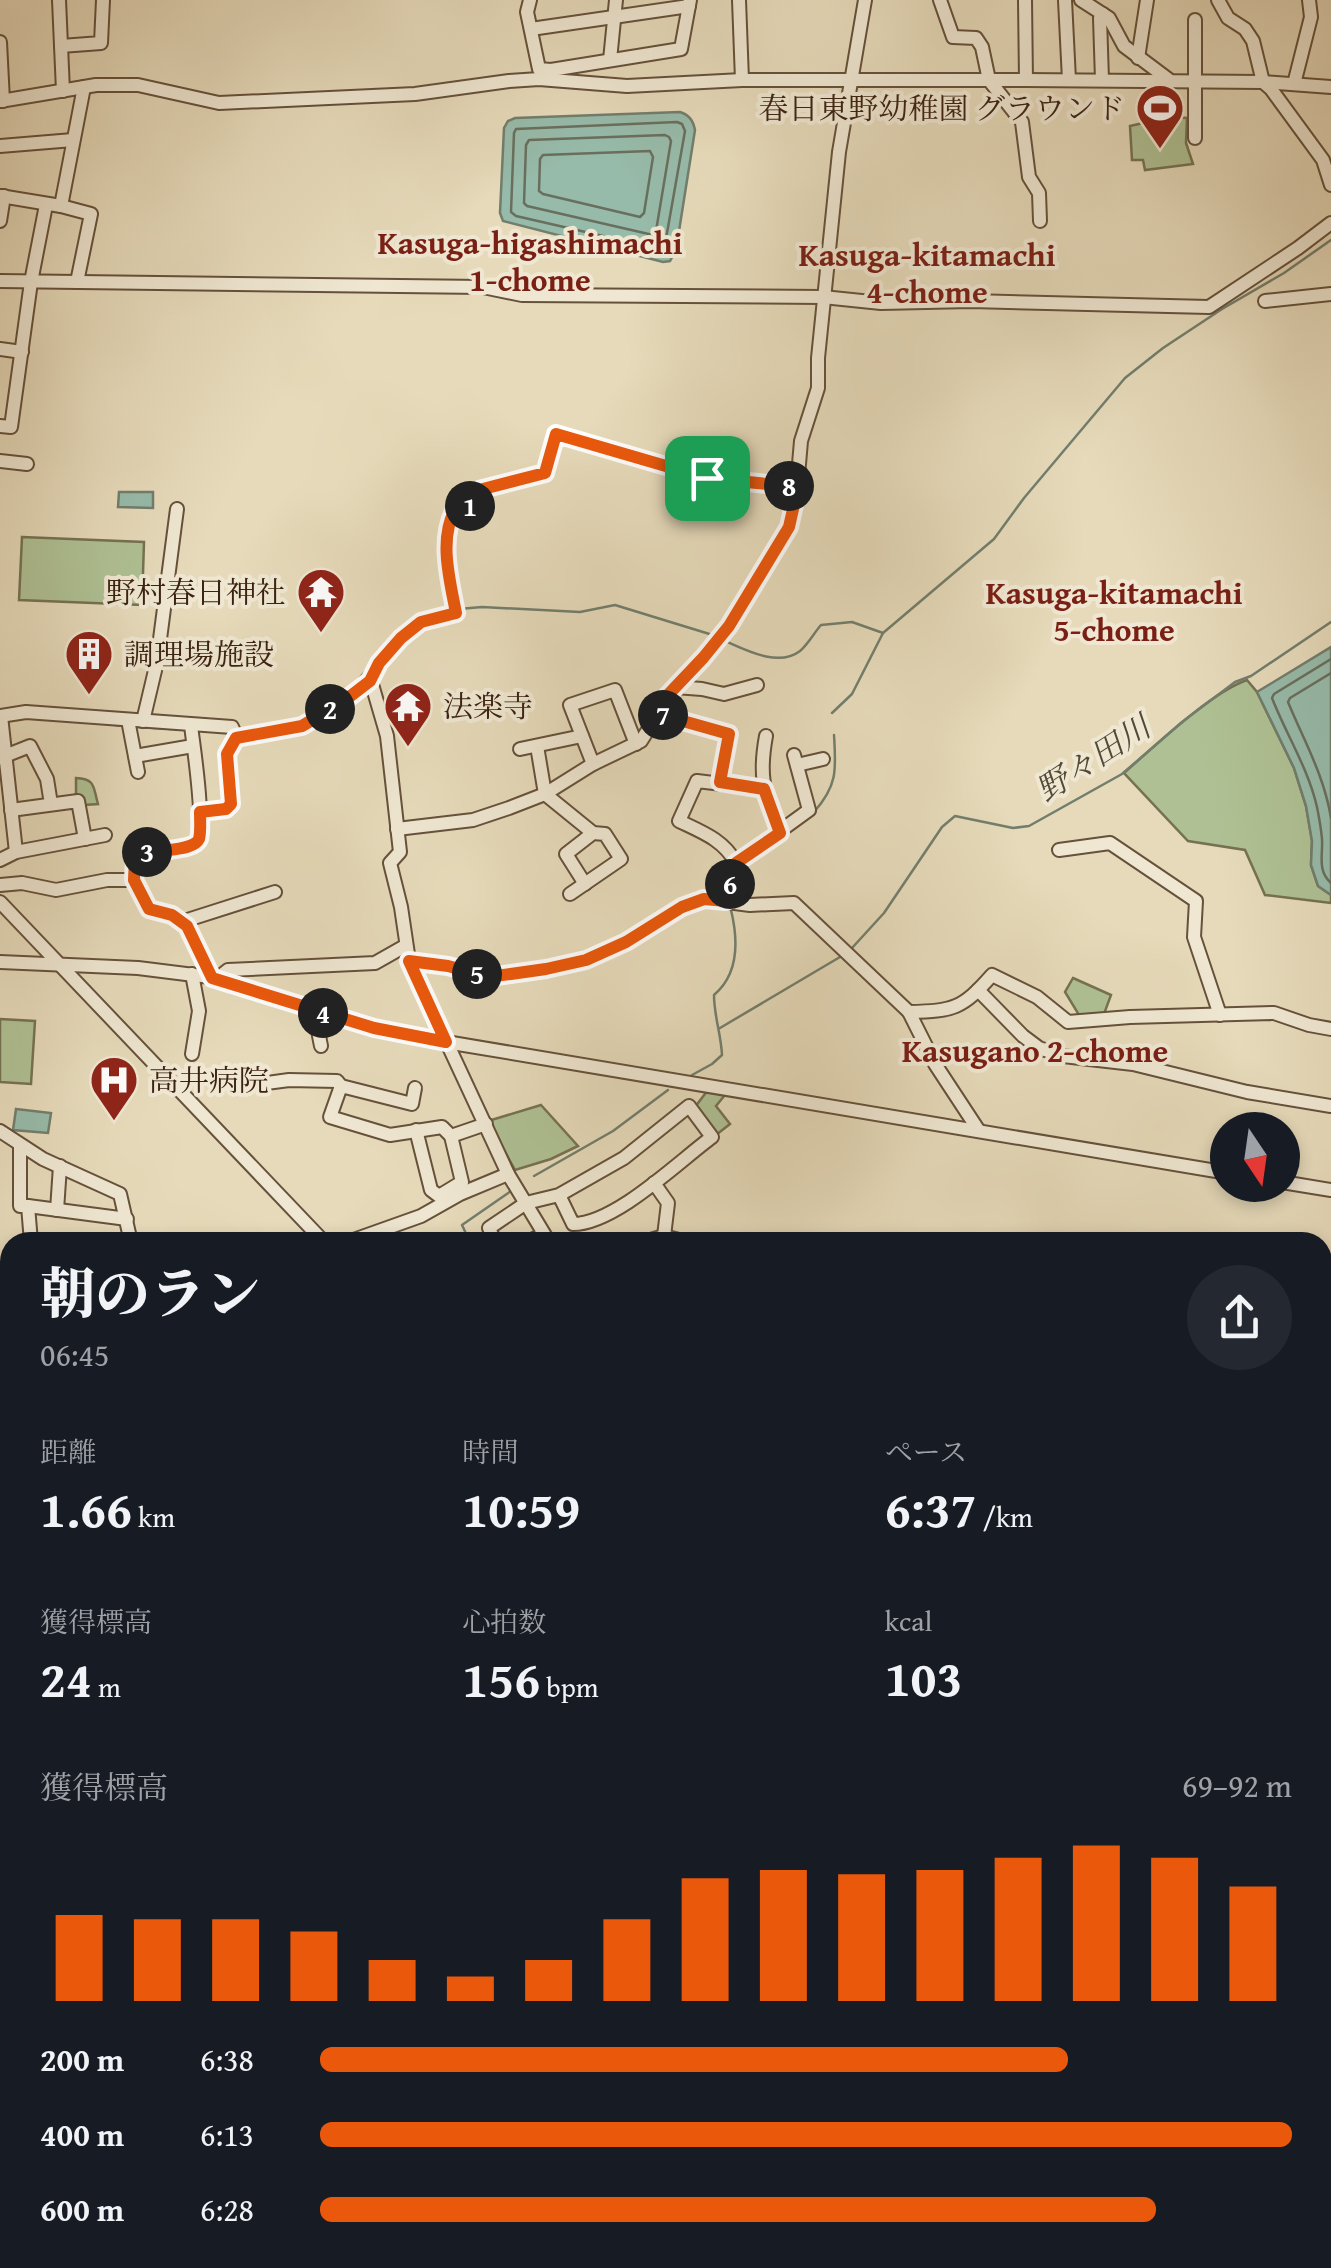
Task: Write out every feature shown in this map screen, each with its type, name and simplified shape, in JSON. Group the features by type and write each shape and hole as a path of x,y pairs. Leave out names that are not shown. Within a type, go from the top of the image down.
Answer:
{"street":[{"path":"59,0 63,92"},
{"path":"61,46 101,43 103,0"},
{"path":"530,0 528,12 531,28 539,70 682,49 690,3 614,18 531,28"},
{"path":"610,60 616,0"},
{"path":"738,0 742,80"},
{"path":"397,830 473,820 545,794 640,741 666,697 720,637 789,527 798,487 801,440 818,388 823,296 839,152 865,0"},
{"path":"940,0 953,37 976,38 982,47 989,80 1022,122 1029,176 1039,193 1040,221"},
{"path":"1025,0 1026,80"},
{"path":"1065,0 1069,80"},
{"path":"1080,0 1109,18 1124,46 1170,80"},
{"path":"1138,58 1147,0"},
{"path":"1218,0 1228,18 1246,29 1254,40 1262,82 1323,160 1331,185"},
{"path":"1294,84 1311,16 1310,0"},
{"path":"1102,80 1103,14"},
{"path":"1195,20 1195,138"},
{"path":"0,42 2,101 84,88 138,85 225,102 416,94 524,80 627,86 742,80 1170,80 1331,88"},
{"path":"0,426 11,427 31,282 73,140 84,88"},
{"path":"0,146 73,140"},
{"path":"0,221 2,196 90,214 77,282"},
{"path":"0,281 483,287 522,295 823,296 881,303 1209,306 1331,223"},
{"path":"1265,301 1331,294"},
{"path":"0,348 22,352"},
{"path":"235,734 302,726 370,681 379,663 421,622 455,609 448,537 456,508 470,506 479,490 545,473 556,434 707,478 798,487"},
{"path":"0,462 26,464"},
{"path":"138,772 132,724 157,662 178,509"},
{"path":"370,681 388,736 400,852 390,863 409,961 508,1174 542,1232"},
{"path":"675,687 724,694 758,685"},
{"path":"593,764 570,705 616,690 636,744"},
{"path":"16,852 2,757 1,721 26,712 192,733"},
{"path":"658,714 729,734 720,782"},
{"path":"135,756 192,733 232,726 235,734 227,754 231,804 226,809 200,812"},
{"path":"192,733 200,812 197,842 139,856 134,864 134,880 149,909 172,915 187,926 215,978"},
{"path":"520,748 582,736"},
{"path":"766,736 761,766 764,789 780,833"},
{"path":"2,757 30,746 47,780 52,804"},
{"path":"537,746 545,794 593,834"},
{"path":"726,901 736,863 808,810 796,760 823,759"},
{"path":"736,863 716,839 679,822 698,780 764,789"},
{"path":"10,810 78,801 85,839"},
{"path":"570,894 585,884 621,859 605,834 593,834 566,854 585,884"},
{"path":"0,860 16,852 105,836"},
{"path":"1059,850 1110,842 1196,901 1194,937 1220,1014"},
{"path":"0,885 56,890 107,880 134,880"},
{"path":"180,922 276,892"},
{"path":"409,961 489,977 546,969 586,960 704,899 750,905 794,903 908,1012 935,1064 979,1131"},
{"path":"0,902 314,1232"},
{"path":"215,978 228,970 375,963 405,946"},
{"path":"0,962 192,974 374,1028 446,1042 1210,1170"},
{"path":"192,974 199,1011 192,1054"},
{"path":"908,1012 960,1006 992,975 1037,996 1068,1022 1130,1016 1274,1013 1331,1029"},
{"path":"978,990 1022,1036 1039,1048 1063,1056 1133,1064 1246,1092 1331,1106"},
{"path":"314,1010 321,1046"},
{"path":"252,1085 288,1080 337,1081 341,1086 412,1104"},
{"path":"341,1086 330,1117 390,1135 412,1131 442,1128 451,1136 462,1182 439,1196 430,1190 412,1131 415,1088"},
{"path":"490,1232 488,1228 526,1202 558,1196 624,1158 689,1106 706,1086"},
{"path":"558,1196 573,1224 583,1224 624,1204 712,1137 689,1106"},
{"path":"451,1136 486,1124"},
{"path":"0,1131 43,1159 120,1194 129,1232"},
{"path":"20,1146 20,1206 126,1219"},
{"path":"58,1210 60,1166"},
{"path":"376,1232 421,1216 508,1174"},
{"path":"654,1183 668,1203 664,1232"},
{"path":"1300,1185 1331,1190"},
{"path":"28,1206 30,1232"}],"shaded area":[{"name":"春日東野幼稚園 グラウンド","path":"1169,117 1187,118 1186,143 1193,164 1145,170 1143,160 1132,160 1130,126"},
{"path":"22,537 144,542 142,605 19,600"},
{"path":"1247,680 1257,692 1294,768 1306,806 1312,841 1311,865 1318,886 1331,895 1331,903 1265,895 1245,850 1188,841 1124,773 1200,708"},
{"path":"76,778 90,782 98,804 84,805 76,797"},
{"path":"1073,978 1111,995 1104,1014 1079,1015 1065,992"},
{"path":"0,1019 35,1021 31,1084 0,1082"},
{"path":"708,1090 725,1095 716,1106 730,1124 716,1135 695,1107"},
{"path":"541,1105 578,1146 515,1170 488,1121"}],"water":[{"path":"680,112 690,118 695,130 676,250 670,261 503,221 500,213 504,128 508,121"},
{"path":"119,492 153,492 153,508 118,507"},
{"path":"1331,647 1331,895 1318,886 1311,865 1312,841 1306,806 1294,768 1257,692"},
{"path":"16,1109 51,1113 48,1133 13,1130"}],"waterway":[{"path":"832,713 852,694 883,633 994,539 1125,378 1163,348 1331,240"},
{"path":"459,609 580,612 615,605 716,636"},
{"path":"723,640 761,655 782,658 800,651 821,625 852,622 883,633"},
{"name":"野々田川","path":"852,948 884,913 942,827 955,816 1013,828 1029,826 1122,774 1235,682 1251,676 1331,622"},
{"path":"313,713 353,685 372,664"},
{"path":"107,724 124,726"},
{"path":"137,727 189,730"},
{"path":"814,812 828,793 834,776 834,735"},
{"path":"758,854 804,821"},
{"path":"692,1075 722,1055 714,995 732,967 735,933 731,910"},
{"name":"野々田川","path":"720,1028 840,957"},
{"name":"野々田川","path":"534,1176 613,1131 668,1090"},
{"name":"野々田川","path":"465,1232 462,1225 511,1191"}],"place":[{"name":"春日東野幼稚園 グラウンド","path":"1160,150"},
{"name":"野村春日神社","path":"321,634"},
{"name":"調理場施設","path":"89,696"},
{"name":"法楽寺","path":"408,748"},
{"name":"高井病院","path":"114,1122"}],"district":[{"name":"Kasuga-higashimachi 1-chome","path":"530,260"},
{"name":"Kasuga-kitamachi 4-chome","path":"927,272"},
{"name":"Kasuga-kitamachi 5-chome","path":"1114,610"},
{"name":"Kasugano 2-chome","path":"1035,1050"}],"route":[{"path":"556,434 707,478 798,487 789,527 729,626 666,697 658,714 729,734 720,782 764,789 780,833 736,863 726,901 704,899 682,907 626,942 586,960 546,969 489,977 409,961 446,1042 374,1028 212,978 187,926 172,915 149,909 134,880 135,859 146,852 192,846 198,839 200,812 226,809 231,804 227,754 236,738 302,726 370,681 379,663 421,622 456,613 448,557 452,515 456,508 470,506 479,490 545,473 556,434"}]}
